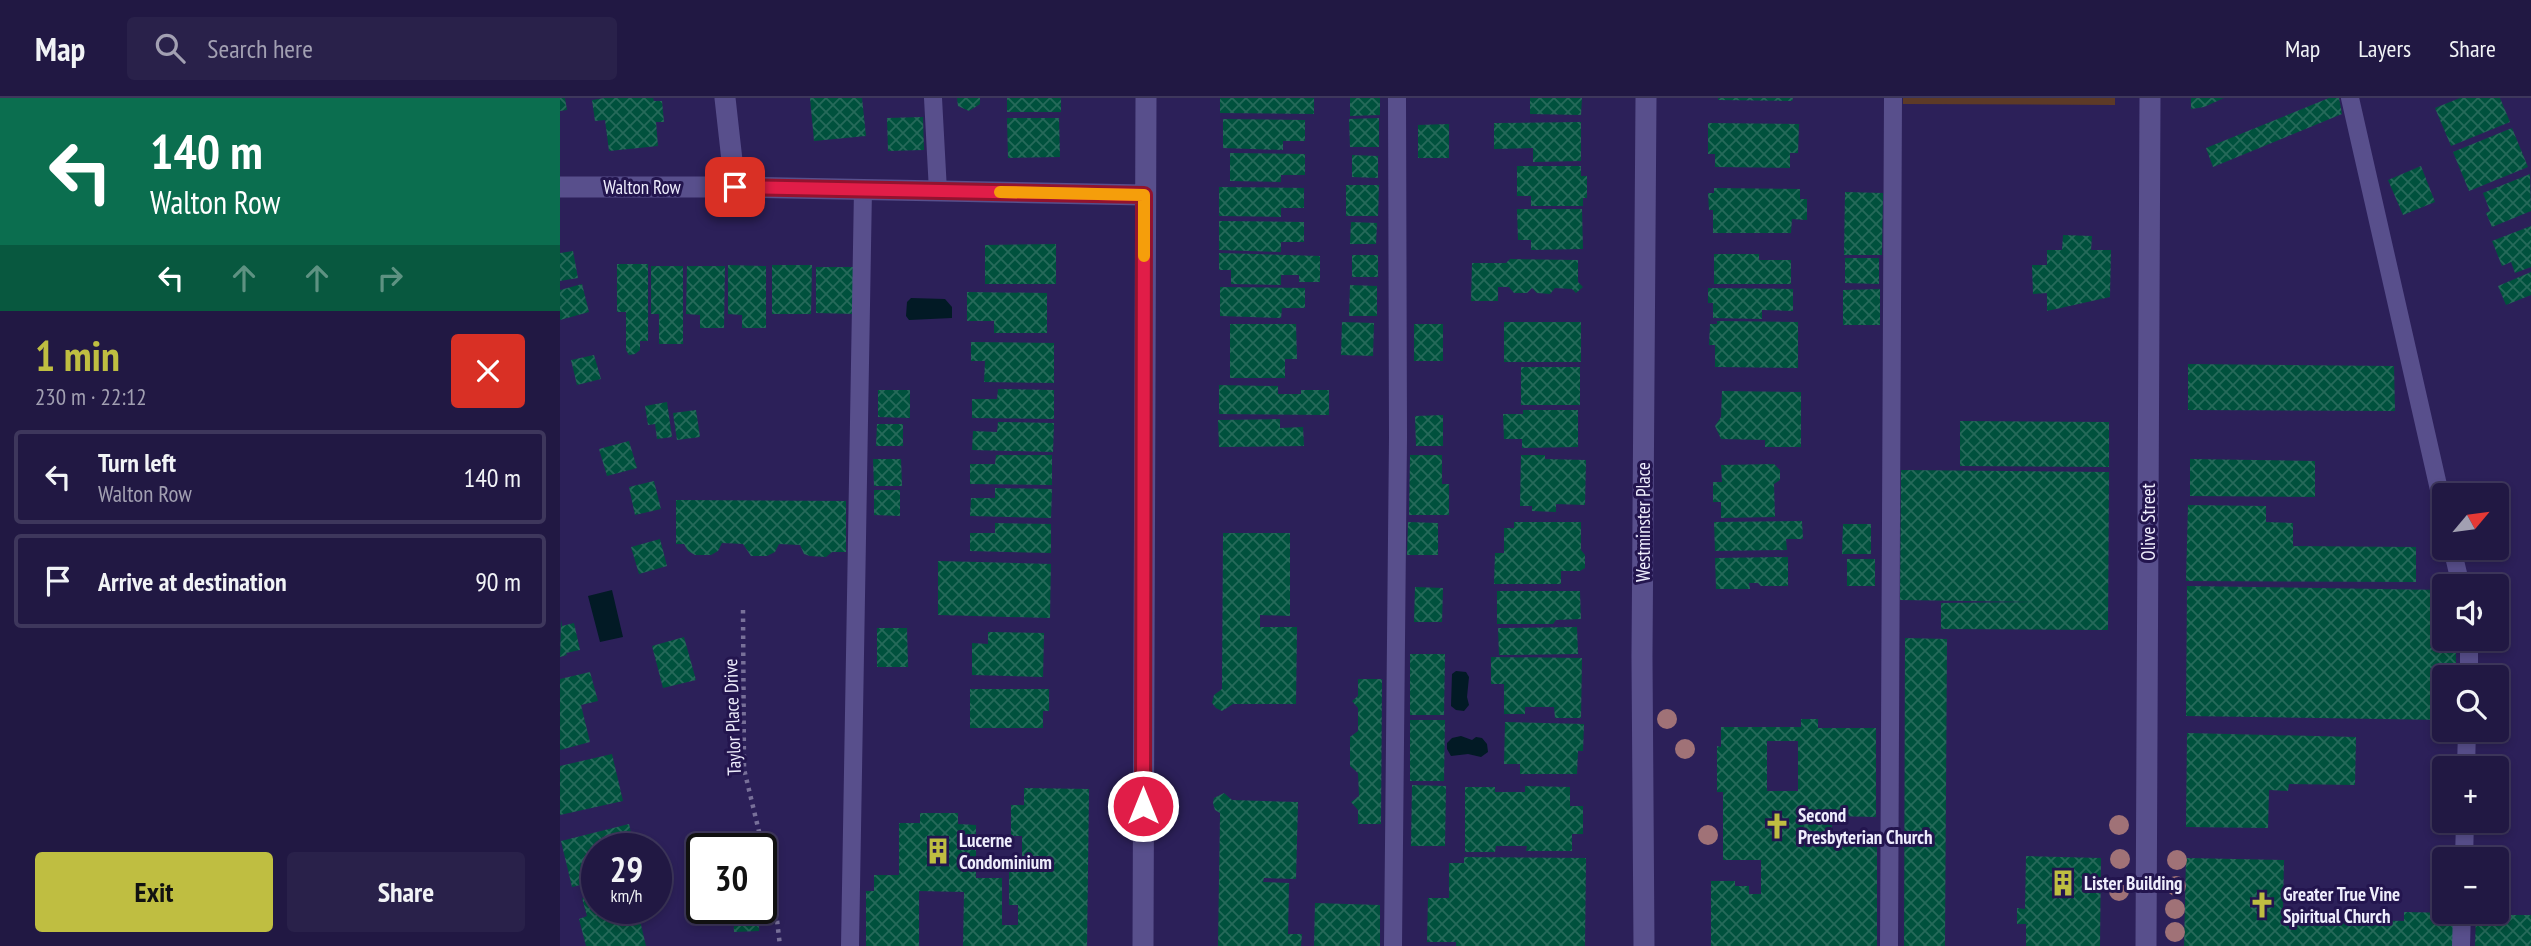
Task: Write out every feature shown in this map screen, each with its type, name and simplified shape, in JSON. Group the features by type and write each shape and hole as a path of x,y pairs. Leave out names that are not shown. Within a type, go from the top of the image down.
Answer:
{"street":[{"path":"725,98 735,187"},
{"path":"1143,946 1146,98"},
{"name":"Westminster Place","path":"1644,946 1642,643 1646,98"},
{"name":"Olive Street","path":"2146,946 2150,98"},
{"name":"Walton Row","path":"560,187 735,187 1144,195"}],"lane":[{"path":"933,98 937,191"},
{"path":"1393,946 1398,437 1397,98"},
{"path":"1889,946 1893,98"},
{"path":"2350,98 2438,483"},
{"path":"850,946 863,189"},
{"path":"2461,946 2462,924"}],"path":[{"name":"Taylor Place Drive","path":"743,610 744,769 774,894 780,946"}],"shaded area":[{"path":"1903,98 2115,98 2115,105 1903,104"}],"water":[{"path":"911,298 945,299 952,307 952,318 909,320 906,316 907,302"},
{"path":"612,590 623,637 600,642 588,596"},
{"path":"1456,671 1466,672 1469,677 1469,705 1464,711 1451,706 1452,674"},
{"path":"1461,736 1472,740 1476,737 1482,738 1487,744 1488,752 1481,757 1468,754 1451,756 1447,743 1452,738"}],"building":[{"path":"560,98 565,98 567,110 560,111"},
{"path":"653,98 654,101 662,101 664,122 656,122 658,146 609,151 605,120 595,121 592,100"},
{"path":"810,98 862,98 866,136 814,141"},
{"path":"957,98 980,98 980,104 969,111 958,106"},
{"path":"1007,98 1061,98 1061,112 1007,112"},
{"path":"1220,98 1314,98 1314,114 1220,113"},
{"path":"1350,98 1380,98 1380,115 1350,116"},
{"path":"1530,98 1582,98 1581,115 1530,114"},
{"path":"1718,98 1793,98 1792,101"},
{"path":"2191,98 2224,98 2204,107 2191,109"},
{"path":"2329,98 2339,98 2342,114 2213,167 2206,148"},
{"path":"2460,98 2500,98 2510,122 2451,146 2435,108"},
{"path":"923,117 924,150 888,151 887,118"},
{"path":"1007,118 1059,118 1060,157 1008,158"},
{"path":"1379,118 1379,147 1350,147 1349,119"},
{"path":"1223,119 1305,120 1305,141 1283,141 1283,150 1223,148"},
{"path":"1581,122 1581,161 1533,162 1533,148 1494,149 1494,123"},
{"path":"1708,123 1799,124 1798,153 1790,153 1790,168 1715,167 1715,154 1708,154"},
{"path":"1449,124 1449,158 1418,158 1418,125"},
{"path":"2512,128 2528,167 2469,191 2453,152"},
{"path":"1230,153 1305,154 1305,175 1281,175 1281,182 1230,181"},
{"path":"1352,155 1378,156 1378,178 1352,177"},
{"path":"1517,166 1581,166 1581,176 1587,176 1587,198 1583,198 1583,206 1531,206 1531,196 1517,196"},
{"path":"2421,166 2435,202 2403,215 2388,180"},
{"path":"2530,174 2531,211 2492,227 2486,213 2490,211 2483,193"},
{"path":"1346,185 1379,185 1378,216 1346,216"},
{"path":"1219,187 1304,188 1304,208 1281,208 1281,217 1219,216"},
{"path":"1714,188 1800,189 1800,199 1807,199 1807,220 1792,219 1791,233 1713,233 1713,210 1709,210 1708,193 1714,193"},
{"path":"1845,192 1883,193 1882,255 1844,255"},
{"path":"1517,209 1582,209 1583,249 1531,250 1531,240 1518,240"},
{"path":"1219,221 1304,222 1304,242 1281,242 1281,252 1219,250"},
{"path":"1351,222 1377,223 1376,244 1350,244"},
{"path":"2531,226 2531,267 2515,273 2511,262 2502,266 2492,241"},
{"path":"2063,235 2092,236 2091,250 2111,250 2110,297 2047,311 2047,293 2033,294 2032,265 2047,265 2047,250 2062,250"},
{"path":"1056,244 1056,284 985,284 985,245"},
{"path":"573,251 578,278 560,281 560,253"},
{"path":"1219,253 1320,256 1320,282 1299,282 1299,275 1281,275 1281,285 1231,284 1231,270 1219,270"},
{"path":"1714,254 1759,254 1759,260 1791,260 1791,284 1714,284"},
{"path":"1352,255 1378,255 1378,277 1352,277"},
{"path":"1845,258 1879,258 1879,284 1845,283"},
{"path":"1510,259 1578,260 1578,282 1583,287 1576,293 1572,289 1555,288 1550,294 1537,293 1532,288 1527,293 1514,293 1509,287 1498,287 1498,301 1471,301 1472,263 1506,263"},
{"path":"617,264 648,264 648,341 640,341 640,350 629,355 626,350 626,312 617,312"},
{"path":"728,265 766,266 766,328 742,328 742,315 728,314"},
{"path":"772,265 812,265 811,314 772,314"},
{"path":"651,266 683,266 683,344 659,344 659,314 651,314"},
{"path":"687,266 725,266 724,328 700,328 700,315 686,314"},
{"path":"816,267 855,267 854,314 816,313"},
{"path":"2531,272 2531,295 2506,305 2498,286"},
{"path":"582,284 589,312 560,320 560,290"},
{"path":"1350,285 1377,286 1377,316 1349,316"},
{"path":"1220,287 1305,288 1305,308 1282,308 1281,318 1220,316"},
{"path":"1708,288 1793,289 1793,311 1762,310 1762,319 1713,318 1713,303 1708,303"},
{"path":"1880,289 1880,325 1843,325 1843,290"},
{"path":"967,292 1047,293 1047,333 994,333 994,321 967,321"},
{"path":"1717,321 1798,322 1798,368 1715,367 1715,345 1709,345 1710,324 1717,324"},
{"path":"1342,322 1374,323 1373,356 1341,355"},
{"path":"1504,322 1581,322 1581,362 1504,362"},
{"path":"1230,324 1296,324 1297,359 1285,359 1285,378 1230,378"},
{"path":"1414,324 1443,324 1443,361 1414,361"},
{"path":"971,342 1054,343 1054,383 984,382 985,361 971,361"},
{"path":"594,355 601,379 577,385 571,360"},
{"path":"2188,364 2394,366 2395,411 2188,410"},
{"path":"1521,367 1580,367 1580,405 1521,405"},
{"path":"1219,385 1278,386 1278,394 1301,394 1301,390 1329,390 1329,415 1219,414"},
{"path":"998,389 1054,390 1054,419 972,418 972,399 997,399"},
{"path":"878,390 910,390 910,418 878,417"},
{"path":"1722,391 1801,392 1801,447 1765,447 1765,440 1721,439 1715,426 1721,417"},
{"path":"667,402 672,437 657,439 655,424 648,425 645,406"},
{"path":"696,410 700,437 677,440 673,413"},
{"path":"1523,410 1578,410 1578,447 1522,448 1522,439 1504,439 1503,414 1523,414"},
{"path":"1443,415 1443,446 1416,446 1415,416"},
{"path":"1280,419 1280,428 1303,427 1304,446 1219,447 1218,420"},
{"path":"1960,421 2109,422 2109,467 1960,466"},
{"path":"998,422 1054,423 1053,452 972,450 973,431 997,432"},
{"path":"877,424 903,424 903,446 876,446"},
{"path":"629,441 637,468 607,476 599,449"},
{"path":"996,455 1052,455 1052,485 970,484 970,464 995,464"},
{"path":"1410,455 1442,455 1442,484 1449,484 1449,515 1409,515"},
{"path":"1521,455 1545,455 1545,459 1586,460 1585,505 1556,504 1556,512 1532,511 1532,506 1520,506"},
{"path":"873,459 901,459 902,486 874,486"},
{"path":"2190,459 2315,461 2315,497 2190,496"},
{"path":"1774,464 1780,470 1780,480 1774,484 1775,517 1721,518 1721,502 1713,502 1713,482 1722,482 1721,465"},
{"path":"1901,470 2109,472 2108,630 1941,629 1941,603 2033,602 1900,600"},
{"path":"654,481 661,509 635,515 629,487"},
{"path":"995,488 1052,489 1051,518 970,516 971,498 995,498"},
{"path":"874,490 900,490 900,516 874,515"},
{"path":"676,500 846,501 846,552 832,552 826,557 810,556 804,554 800,545 779,544 775,552 767,556 751,556 743,544 722,543 718,551 711,555 695,555 688,551 684,544 676,544"},
{"path":"2188,505 2266,506 2266,522 2293,523 2293,546 2416,547 2416,582 2186,581"},
{"path":"1802,521 1803,539 1786,539 1787,550 1715,551 1714,522"},
{"path":"1408,522 1438,523 1438,555 1407,555"},
{"path":"1514,522 1581,522 1581,550 1585,555 1585,568 1580,571 1561,571 1561,584 1494,584 1495,553 1504,553 1504,528 1514,528"},
{"path":"995,523 1051,524 1051,553 970,551 970,533 995,533"},
{"path":"1843,524 1871,524 1871,554 1842,554"},
{"path":"1223,533 1290,533 1290,616 1260,615 1260,627 1297,627 1296,704 1233,704 1222,711 1212,703 1214,695 1222,689"},
{"path":"660,539 667,566 639,574 631,547"},
{"path":"1788,557 1788,586 1749,583 1750,589 1716,589 1715,558"},
{"path":"1847,559 1875,559 1875,586 1847,586"},
{"path":"938,561 1051,564 1050,618 938,615"},
{"path":"2187,586 2432,590 2432,651 2456,651 2456,665 2432,665 2432,720 2186,716"},
{"path":"1415,587 1443,588 1442,622 1414,622"},
{"path":"1497,591 1580,591 1581,619 1556,620 1553,624 1497,624"},
{"path":"561,620 562,626 574,623 580,650 560,657"},
{"path":"1577,627 1578,654 1499,655 1498,628"},
{"path":"877,628 907,628 908,667 877,667"},
{"path":"988,632 1044,633 1043,677 972,675 972,643 988,644"},
{"path":"684,637 696,680 663,688 652,646"},
{"path":"1905,638 1947,639 1945,946 1904,946"},
{"path":"1410,654 1445,654 1444,715 1410,715"},
{"path":"1491,657 1582,658 1581,718 1555,718 1554,707 1525,707 1525,714 1504,714 1504,684 1491,684"},
{"path":"590,672 598,701 581,705 590,742 560,750 560,679"},
{"path":"1358,679 1382,679 1381,824 1358,824 1358,810 1351,802 1359,796 1358,773 1350,766 1350,737 1358,731 1358,708 1352,701 1358,696"},
{"path":"970,689 1049,689 1049,711 1043,711 1043,728 970,728"},
{"name":"Second Presbyterian Church","path":"1801,719 1818,719 1818,728 1876,728 1876,817 1832,816 1832,835 1877,836 1877,946 1711,946 1711,881 1735,881 1735,886 1749,886 1749,894 1761,894 1761,860 1723,860 1723,792 1717,792 1717,746 1721,747 1721,727 1801,727","holes":["1767,741 1798,741 1798,791 1767,791"]},
{"path":"1410,720 1445,720 1444,781 1410,781"},
{"path":"1505,722 1584,724 1583,751 1578,751 1577,774 1520,774 1520,764 1504,764"},
{"path":"2187,733 2356,737 2355,785 2289,784 2288,791 2269,790 2268,828 2186,827"},
{"path":"612,754 623,801 560,815 560,766"},
{"path":"1412,785 1446,786 1445,846 1411,846"},
{"path":"1525,786 1570,787 1570,806 1583,806 1583,834 1572,834 1572,851 1526,851 1527,846 1496,846 1495,852 1465,852 1465,787 1495,787 1495,792 1525,792"},
{"name":"Lucerne Condominium","path":"1024,788 1089,789 1087,946 963,946 964,892 919,891 919,946 866,946 866,891 874,891 874,875 899,875 899,823 920,823 920,813 958,813 958,824 976,825 976,878 1002,878 1002,925 1018,925 1018,905 1009,905 1009,867 1022,867 1022,836 1011,836 1011,805 1024,805"},
{"path":"1224,793 1232,800 1298,802 1296,879 1264,878 1263,882 1289,883 1288,934 1302,934 1301,946 1218,946 1220,813 1215,810 1213,803 1214,798"},
{"path":"629,824 631,833 593,833"},
{"path":"581,836 581,885 572,887 561,841"},
{"name":"Lister Building","path":"2026,856 2101,858 2100,946 2026,946 2026,924 2017,924 2017,908 2025,909"},
{"path":"1464,857 1586,858 1585,946 1456,946 1456,942 1427,942 1428,898 1449,898 1449,863 1464,863"},
{"path":"2186,858 2284,860 2283,910 2320,911 2320,919 2404,921 2404,912 2432,913 2432,924 2455,924 2455,946 2184,946"},
{"path":"1315,903 1380,905 1380,946 1314,946"},
{"path":"2509,915 2531,915 2531,946 2475,946 2476,924 2509,924"},
{"path":"581,918 581,924 641,924 646,946 586,946 579,919"},
{"path":"734,924 759,924 759,931 734,932"}],"slow traffic":[{"path":"1000,192 1144,195 1144,256"}],"place":[{"name":"Second Presbyterian Church","path":"1777,826"},
{"name":"Lucerne Condominium","path":"938,851"},
{"name":"Lister Building","path":"2063,883"},
{"name":"Greater True Vine Spiritual Church","path":"2262,905"}],"route":[{"path":"735,187 1144,195 1143,806"}]}
